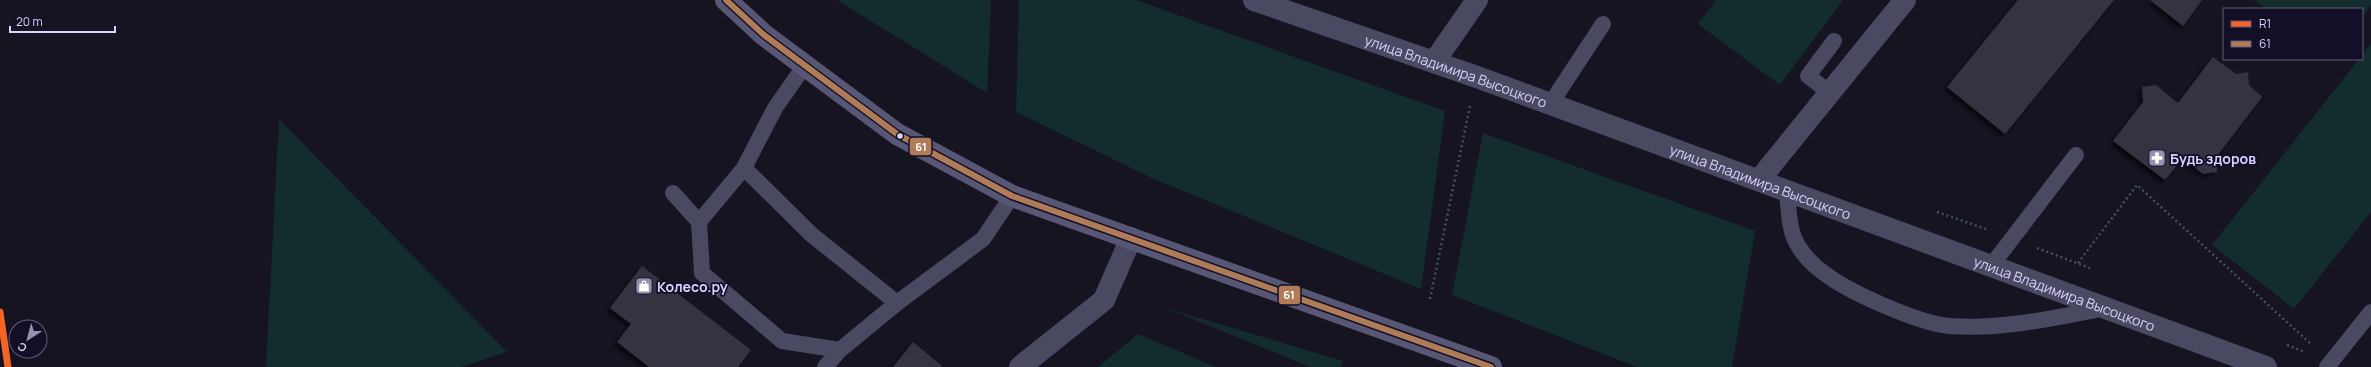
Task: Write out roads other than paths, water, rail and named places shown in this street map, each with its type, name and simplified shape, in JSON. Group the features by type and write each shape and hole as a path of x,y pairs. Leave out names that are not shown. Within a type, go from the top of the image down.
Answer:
{"main road":[{"path":"726,0 764,35 897,134 1012,196 1491,367"}],"street":[{"path":"1434,62 1477,0"},
{"path":"1759,180 1905,0"},
{"name":"улица Владимира Высоцкого","path":"1262,1 1551,103 2266,367"},
{"path":"1020,367 1104,300 1131,238"}],"lane":[{"path":"1551,103 1603,24"},
{"path":"1830,93 1808,76 1834,42"},
{"path":"699,222 744,168 775,108 805,65"},
{"path":"1991,266 2076,155"},
{"path":"744,168 812,235 897,303"},
{"path":"1787,191 1790,221 1798,246 1822,273 1841,285 1916,319 1948,326 2023,324 2105,308"},
{"path":"672,193 699,222 702,273 782,341 840,350"},
{"path":"825,367 840,350 897,303 983,239 1012,196"},
{"path":"2328,364 2371,312"}],"place":[{"name":"Будь здоров","path":"2157,158"},
{"name":"Колесо.ру","path":"644,286"}]}
